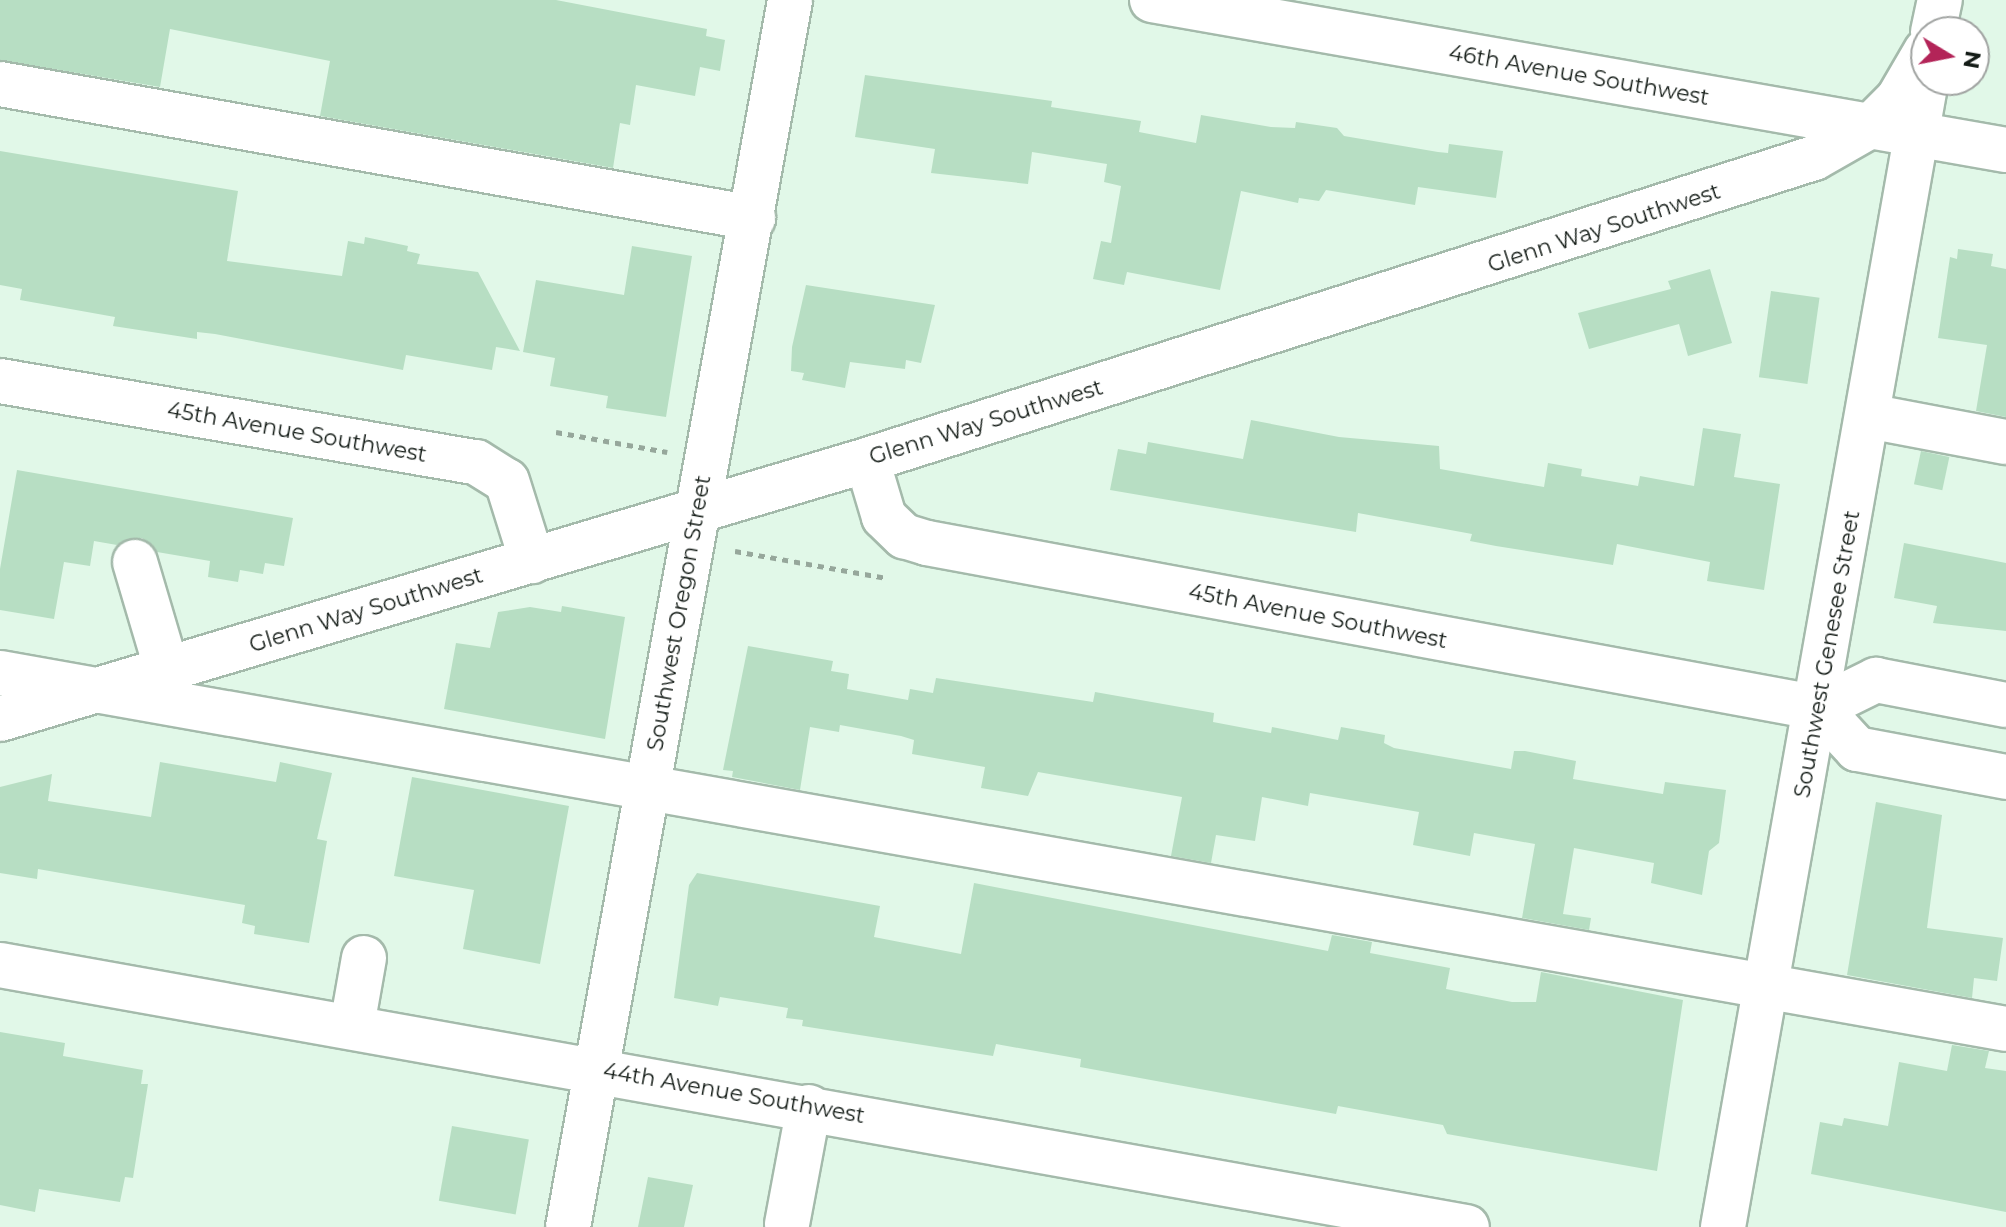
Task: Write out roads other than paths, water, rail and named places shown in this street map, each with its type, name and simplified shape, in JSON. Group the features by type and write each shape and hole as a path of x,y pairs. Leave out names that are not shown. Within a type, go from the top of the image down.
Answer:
{"street":[{"name":"Southwest Oregon Street","path":"568,1227 753,218 790,0"},
{"name":"46th Avenue Southwest","path":"1152,0 2006,150"},
{"name":"Glenn Way Southwest","path":"0,719 867,460 1688,202 1814,158 1872,125 1898,99 1910,78"},
{"path":"0,84 753,218"},
{"name":"Southwest Genesee Street","path":"1723,1227 1819,708 1924,96"},
{"name":"45th Avenue Southwest","path":"0,381 476,462 507,481 532,561"},
{"path":"1868,416 2006,442"},
{"name":"45th Avenue Southwest","path":"867,460 884,517 904,536 927,543 1819,708"},
{"path":"135,562 167,670"},
{"path":"0,673 1767,984 2006,1029"},
{"path":"2006,705 1876,680 1819,708 1857,749 2006,777"},
{"path":"352,1026 364,958"},
{"name":"44th Avenue Southwest","path":"0,965 596,1068 1467,1227"},
{"path":"787,1224 809,1107"}]}
